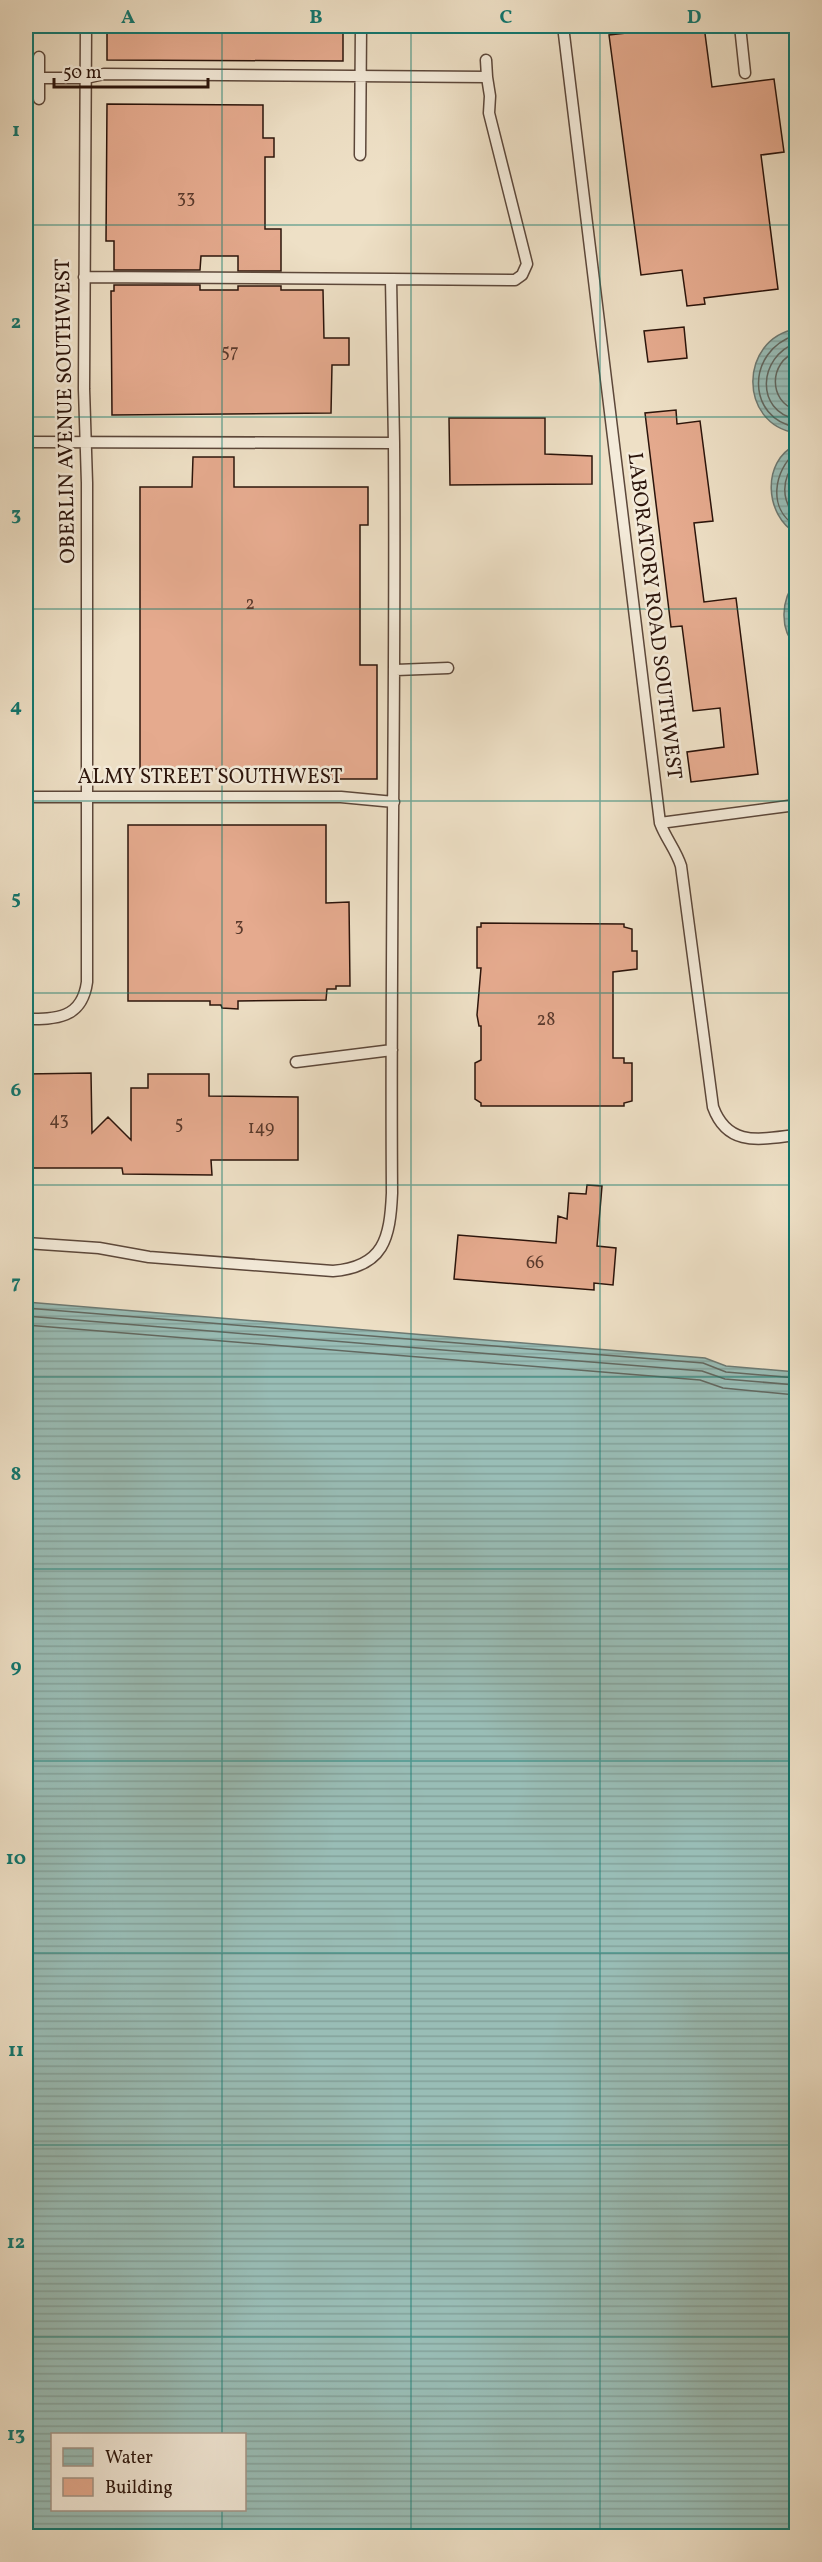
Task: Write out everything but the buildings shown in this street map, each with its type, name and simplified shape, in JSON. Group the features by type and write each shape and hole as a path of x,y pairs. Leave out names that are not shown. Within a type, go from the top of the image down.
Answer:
{"lane":[{"name":"OBERLIN AVENUE SOUTHWEST","path":"26,1019 50,1019 71,1013 82,1000 85,992 86,26"},
{"path":"360,155 361,26"},
{"name":"LABORATORY ROAD SOUTHWEST","path":"563,26 660,823 665,836 676,850 681,866 713,1107 718,1121 731,1132 745,1139 796,1135"},
{"path":"740,26 745,73"},
{"path":"39,57 39,99"},
{"path":"84,277 515,280 522,275 527,264 489,113 490,96 486,60"},
{"path":"26,78 86,78 104,74 487,77"},
{"path":"26,1243 99,1248 150,1257 333,1271 349,1269 365,1263 376,1254 386,1240 391,1225 396,1117 392,1050 396,670 391,279"},
{"path":"26,442 394,443"},
{"path":"396,670 448,668"},
{"name":"ALMY STREET SOUTHWEST","path":"26,797 341,797 394,802"},
{"path":"660,823 796,805"},
{"path":"296,1062 392,1050"}],"water":[{"path":"796,329 796,433 777,426 764,414 755,399 753,381 756,364 764,348 777,336"},
{"path":"796,445 796,533 778,514 771,489 772,475 777,463"},
{"path":"796,581 796,647 787,632 784,614 787,596"},
{"path":"26,1302 705,1358 726,1366 796,1372 796,2536 26,2536"}]}
